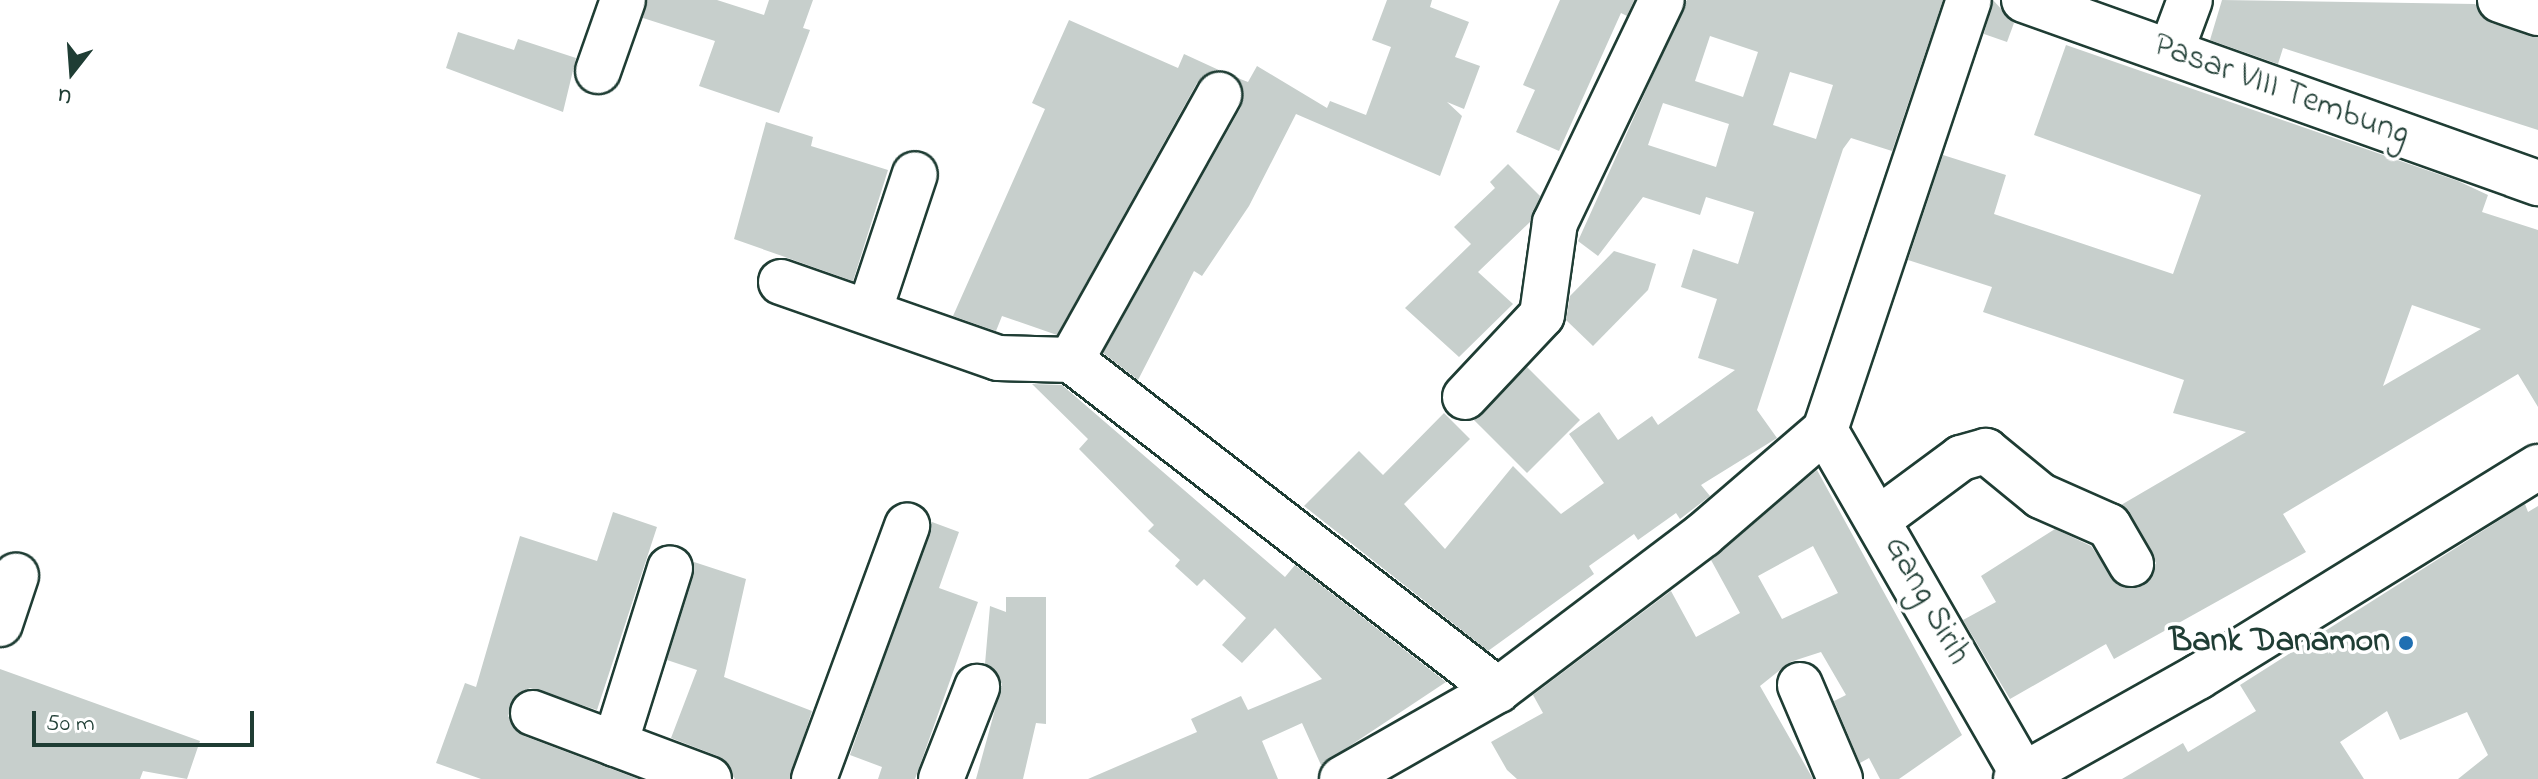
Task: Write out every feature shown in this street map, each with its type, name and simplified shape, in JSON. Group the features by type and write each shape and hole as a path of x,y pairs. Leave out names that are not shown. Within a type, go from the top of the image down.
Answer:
{"main road":[{"path":"598,71 623,0"},
{"path":"1465,397 1542,315 1555,223 1662,0"},
{"path":"1342,779 1498,690 1703,535 1825,430 1969,0"},
{"name":"Pasar VIII Tembung","path":"2024,0 2538,183"},
{"path":"2171,51 2190,0"},
{"path":"2500,0 2538,13"},
{"path":"1071,360 1219,95"},
{"path":"869,312 915,174"},
{"path":"781,282 998,358 1071,360 1498,690"},
{"name":"Gang Sirih","path":"1825,430 1880,518 2019,777"},
{"path":"1880,518 1961,458 1986,451 2041,496 2109,526 2131,564"},
{"path":"2019,777 2538,467"},
{"path":"814,779 907,526"},
{"path":"615,744 670,568"},
{"path":"0,624 16,576"},
{"path":"1800,685 1840,779"},
{"path":"941,779 977,687"},
{"path":"533,713 709,779"}],"building":[{"path":"647,0 717,0 764,15 769,0 813,0 803,28 810,30 779,113 699,86 715,41 643,18"},
{"path":"1387,0 1432,0 1430,7 1469,22 1455,57 1480,66 1464,109 1447,102 1462,116 1440,176 1296,114 1249,206 1202,276 1194,271 1138,380 1103,353 1241,107 1235,77 1248,82 1257,66 1327,108 1330,101 1366,115 1391,47 1372,40"},
{"path":"1560,0 1634,0 1627,16 1621,13 1559,151 1516,132 1535,90 1523,85"},
{"path":"1687,0 1943,0 1892,151 1851,138 1843,149 1757,410 1777,438 1701,485 1710,496 1680,519 1676,513 1638,540 1634,534 1589,566 1594,574 1488,651 1304,506 1359,451 1383,475 1444,413 1470,439 1404,504 1445,549 1513,466 1561,514 1604,483 1569,434 1599,412 1618,440 1652,416 1658,425 1735,370 1698,358 1717,299 1681,287 1693,249 1738,264 1754,212 1706,197 1700,215 1643,197 1598,256 1578,241","holes":["1710,36 1758,52 1743,97 1695,81","1790,72 1833,85 1816,139 1773,125","1663,103 1729,124 1716,167 1648,145"]},
{"path":"1993,0 2014,23 2007,42 1984,34"},
{"path":"2222,0 2475,4 2491,23 2538,37 2538,130 2283,48 2278,64 2210,40"},
{"path":"1069,20 1178,68 1184,54 1221,71 1197,83 1057,335 1002,316 996,331 953,316 1045,109 1032,103"},
{"path":"458,32 514,50 518,39 576,58 563,112 446,68"},
{"path":"2066,45 2458,181 2488,195 2482,212 2538,230 2538,407 2518,374 2283,514 2306,552 2114,659 2106,644 2010,699 1963,620 1996,602 1981,576 2055,529 2091,546 2118,585 2143,586 2156,563 2121,505 2246,432 2173,413 2184,380 1983,312 1992,287 1908,260 1943,155 2006,175 1994,214 2173,274 2201,195 2034,135","holes":["2412,305 2481,329 2383,386"]},
{"path":"766,122 813,137 811,146 888,170 853,281 734,239"},
{"path":"1508,164 1540,196 1530,222 1478,272 1513,304 1459,357 1405,308 1471,244 1454,227 1495,188 1490,182"},
{"path":"1614,251 1656,264 1648,290 1593,346 1566,320 1570,296"},
{"path":"1527,367 1580,420 1527,473 1474,420"},
{"path":"1032,384 1062,385 1285,577 1295,565 1446,682 1321,765 1302,723 1262,741 1278,779 1088,779 1197,732 1191,719 1241,696 1248,710 1322,679 1275,628 1242,663 1222,645 1246,618 1204,579 1197,586 1175,566 1180,560 1148,531 1154,525 1079,449 1088,439"},
{"path":"1817,470 1962,735 1899,779 1880,779 1869,758 1860,763 1834,701 1846,695 1821,652 1790,662 1760,686 1813,779 1517,779 1507,770 1491,742 1543,713 1533,695 1671,591 1696,637 1740,613 1711,560","holes":["1813,546 1838,593 1782,619 1758,576"]},
{"path":"2525,504 2528,512 2538,506 2538,779 2458,779 2488,755 2467,712 2400,740 2387,711 2340,742 2364,779 2122,779 2183,743 2188,752 2256,711 2240,685"},
{"path":"613,512 657,527 597,710 530,688 517,694 508,716 524,736 638,779 481,779 436,763 465,683 476,687 520,536 597,561"},
{"path":"932,522 959,532 939,588 978,602 915,779 878,779 882,767 850,755"},
{"path":"694,562 746,579 724,677 812,711 790,779 735,779 718,756 671,738 697,670 667,660"},
{"path":"1006,597 1046,597 1046,724 1036,723 1023,779 976,779 1002,684 985,664 990,606 1006,612"},
{"path":"0,669 200,741 187,779 143,771 140,779 0,779"}],"place":[{"name":"Bank Danamon","path":"2406,643"}]}
